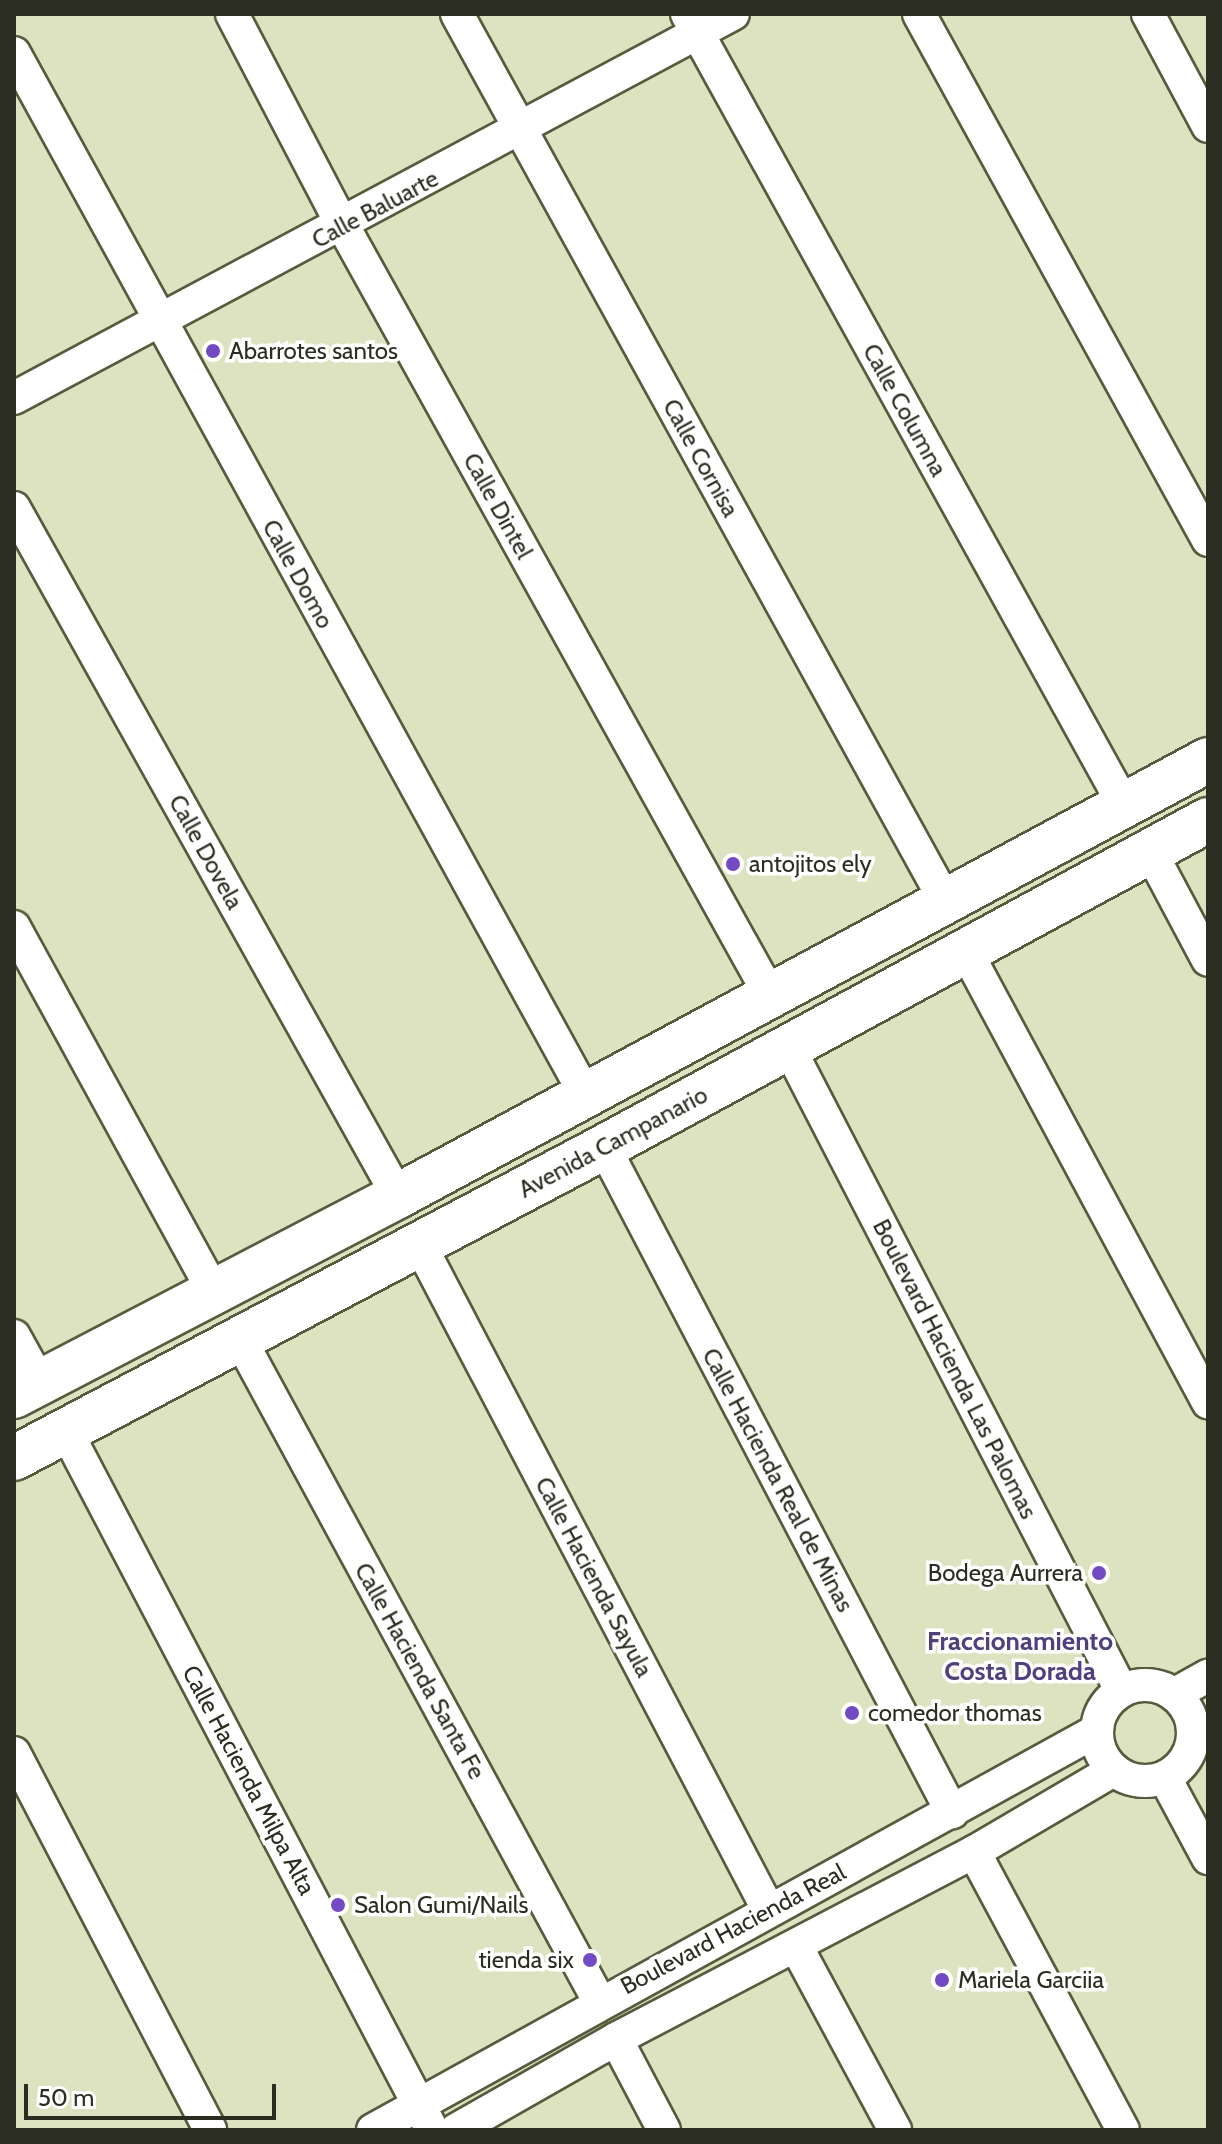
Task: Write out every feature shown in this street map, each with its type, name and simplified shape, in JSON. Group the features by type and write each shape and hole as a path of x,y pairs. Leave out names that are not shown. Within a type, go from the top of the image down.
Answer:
{"street":[{"name":"Calle Dintel","path":"232,14 343,226 770,995"},
{"name":"Calle Cornisa","path":"457,14 946,902"},
{"name":"Calle Baluarte","path":"14,398 160,324 520,131 692,24 733,14"},
{"path":"919,14 1208,540"},
{"path":"1148,14 1208,126"},
{"name":"Calle Columna","path":"692,24 1124,805"},
{"name":"Calle Domo","path":"14,53 585,1094"},
{"name":"Calle Dovela","path":"14,508 398,1196"},
{"path":"14,1336 27,1390 398,1196 1208,760"},
{"name":"Avenida Campanario","path":"14,1458 241,1341 967,953 1208,820"},
{"path":"1150,851 1208,960"},
{"path":"14,927 214,1293"},
{"path":"967,953 1208,1402"},
{"name":"Boulevard Hacienda Las Palomas","path":"789,1048 1121,1690"},
{"name":"Calle Hacienda Real de Minas","path":"604,1147 952,1812"},
{"name":"Calle Hacienda Sayula","path":"420,1245 768,1909"},
{"name":"Calle Hacienda Santa Fe","path":"241,1341 599,2001"},
{"name":"Calle Hacienda Milpa Alta","path":"66,1431 426,2118"},
{"path":"1175,1694 1208,1676"},
{"path":"1158,1686 1175,1694 1201,1723 1181,1765 1165,1778 1138,1781 1114,1770 1100,1752 1096,1731 1103,1707 1121,1690 1158,1686"},
{"name":"Boulevard Hacienda Real","path":"373,2130 426,2118 599,2001 952,1812 1096,1731"},
{"path":"14,1753 210,2130"},
{"name":"Boulevard Hacienda Real","path":"456,2130 616,2039 974,1852 1114,1770"},
{"path":"1165,1778 1208,1858"},
{"path":"974,1852 1123,2130"},
{"path":"796,1946 895,2130"},
{"path":"616,2039 664,2130"}],"place":[{"name":"Abarrotes santos","path":"213,351"},
{"name":"antojitos ely","path":"733,864"},
{"name":"Bodega Aurrera","path":"1099,1573"},
{"name":"comedor thomas","path":"852,1713"},
{"name":"Salon Gumi/Nails","path":"338,1905"},
{"name":"tienda six","path":"590,1960"},
{"name":"Mariela Garciia","path":"942,1980"}],"district":[{"name":"Fraccionamiento Costa Dorada","path":"1020,1657"}]}
